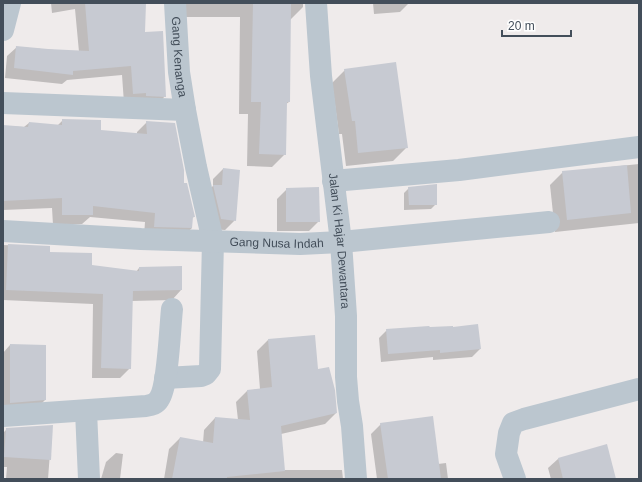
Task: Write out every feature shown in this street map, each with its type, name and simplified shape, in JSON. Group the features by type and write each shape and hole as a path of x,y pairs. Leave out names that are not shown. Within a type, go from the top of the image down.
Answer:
{"street":[{"path":"3,30 10,3"},
{"name":"Gang Kenanga","path":"165,378 201,376 206,374 210,369 212,241 196,167 179,72 175,3"},
{"name":"Jalan Ki Hajar Dewantara","path":"316,3 321,76 341,242 346,316 346,377 356,479"},
{"path":"3,103 186,110"},
{"path":"333,181 459,170 639,146"},
{"name":"Gang Nusa Indah","path":"3,231 141,239 271,244 341,242 549,222"},
{"path":"3,416 86,411 154,404 159,400 162,394 172,309"},
{"path":"515,479 506,454 509,433 513,423 639,389"},
{"path":"86,411 89,479"}],"building":[{"path":"85,3 146,3 145,32 163,31 166,97 146,96 146,93 133,94 131,66 73,71 73,75 14,68 16,46 89,51"},
{"path":"253,3 291,3 290,102 287,102 286,155 259,154 261,102 251,102"},
{"path":"396,62 408,148 358,153 355,121 352,121 344,69"},
{"path":"62,119 101,120 101,130 147,134 146,121 175,123 184,170 184,183 187,183 195,217 193,217 192,228 154,227 155,213 93,206 93,215 62,215 62,198 3,201 3,125 28,127 29,122 62,125"},
{"path":"627,165 631,213 567,220 562,171"},
{"path":"223,168 240,170 236,221 221,219 213,185 222,185"},
{"path":"437,184 437,205 409,205 408,187"},
{"path":"319,187 320,222 286,222 286,188"},
{"path":"8,244 50,246 50,252 92,253 92,265 139,271 139,267 182,266 182,290 133,291 131,369 101,368 103,294 6,290"},
{"path":"478,324 481,349 440,353 440,350 388,354 386,329 429,326 453,327"},
{"path":"315,335 318,369 329,367 335,390 337,413 281,426 285,471 227,477 227,479 172,479 180,437 213,443 215,417 250,420 247,390 272,387 268,339"},
{"path":"10,344 46,345 46,400 10,403"},
{"path":"433,416 441,479 388,479 380,423"},
{"path":"53,425 51,460 4,457 6,428"},
{"path":"607,444 616,479 563,479 558,458"}]}
